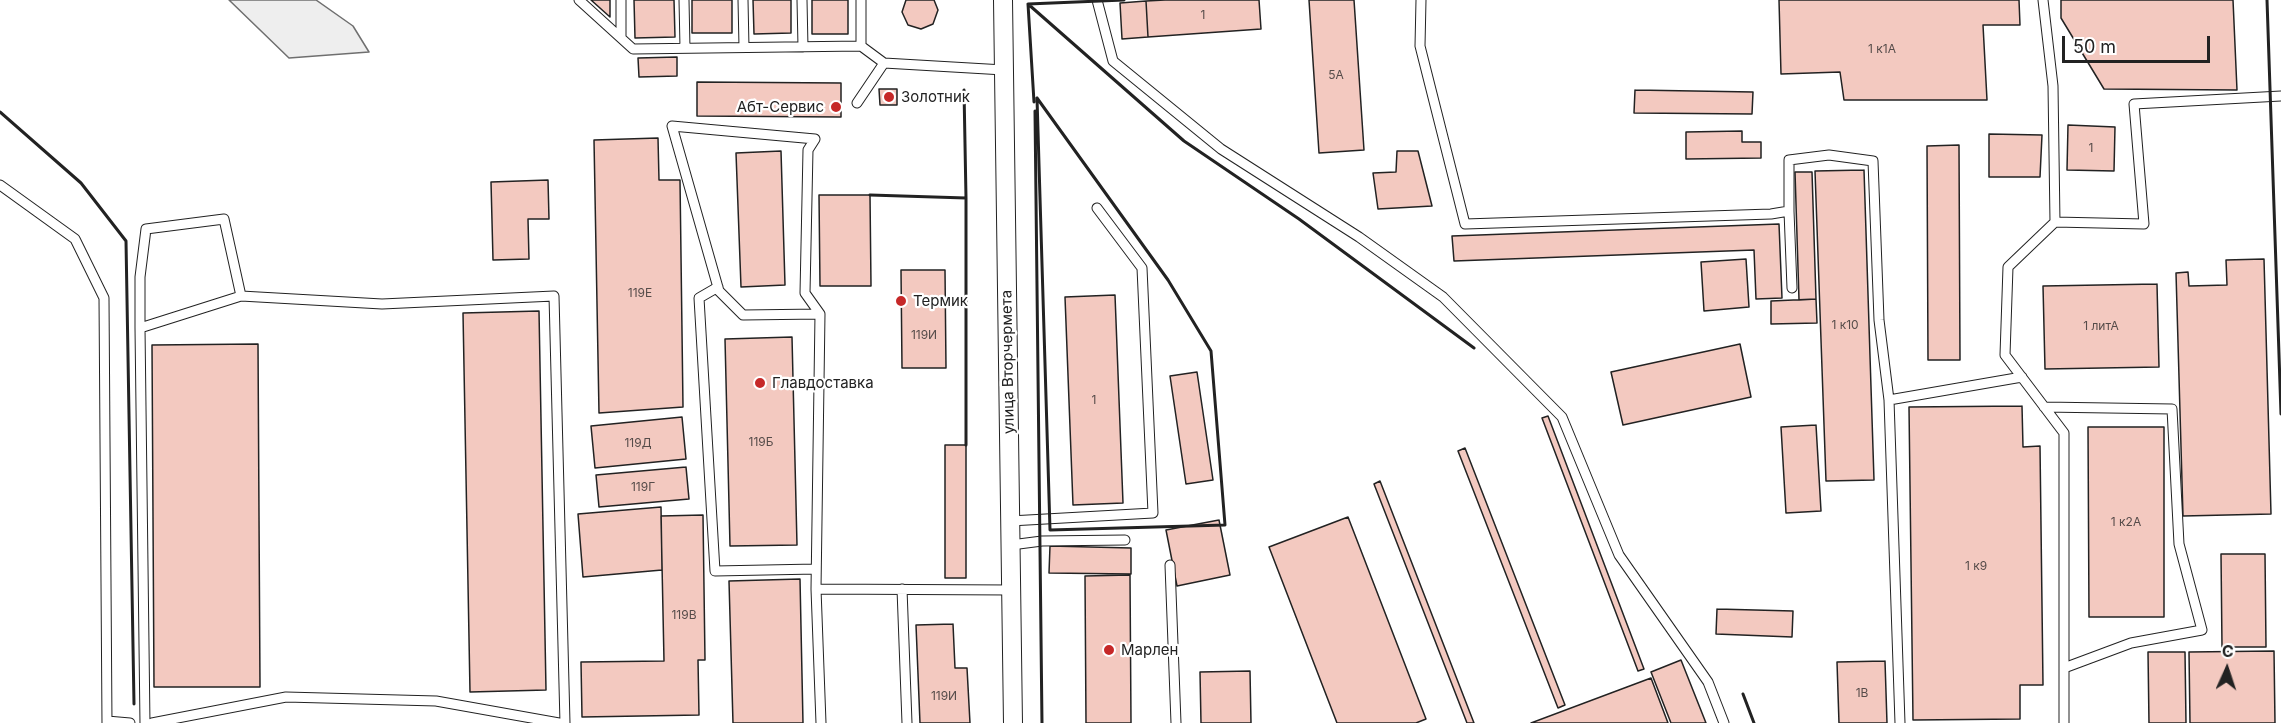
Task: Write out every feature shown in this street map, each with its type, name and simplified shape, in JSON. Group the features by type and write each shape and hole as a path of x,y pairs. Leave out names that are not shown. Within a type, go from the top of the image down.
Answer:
{"street":[{"name":"улица Вторчермета","path":"1003,0 1013,723"}],"lane":[{"path":"579,0 633,49 861,46 884,63 1004,70"},
{"path":"621,0 621,38"},
{"path":"684,0 685,48"},
{"path":"743,0 744,47"},
{"path":"802,0 803,47"},
{"path":"861,0 861,46"},
{"path":"1097,0 1113,62 1221,149 1359,237 1443,297 1562,417 1619,555 1708,682 1724,723"},
{"path":"1421,0 1420,46 1465,224 1771,214 1789,211"},
{"path":"2043,0 2053,86 2055,222"},
{"path":"857,103 884,63"},
{"path":"2064,723 2064,433 2005,355 2008,267 2055,222 2144,224 2134,104 2281,96"},
{"path":"820,314 742,315 718,287 672,126 815,139 808,150 805,293 820,314 816,588 821,723"},
{"path":"1792,288 1789,160 1829,155 1873,161 1880,320 1888,400 1900,723"},
{"path":"0,185 75,239 104,298 107,722 129,723"},
{"path":"1010,521 1153,513 1142,268 1097,208"},
{"path":"145,723 140,278 146,229 224,219 241,296"},
{"path":"718,287 699,298 716,571 816,569"},
{"path":"140,328 241,296 382,304 554,296 565,723"},
{"path":"1888,400 2022,377"},
{"path":"2044,407 2172,409 2179,544 2202,630 2131,643 2064,668"},
{"path":"1011,545 1042,541 1125,540"},
{"path":"1170,565 1176,723"},
{"path":"816,588 1011,590"},
{"path":"902,589 907,723"},
{"path":"152,723 286,697 436,701 558,723"}],"shaded area":[{"path":"229,0 316,0 353,26 369,52 289,58"}],"building":[{"path":"591,0 610,0 610,17"},
{"path":"634,0 674,0 675,37 635,38"},
{"path":"692,0 732,0 732,33 692,33"},
{"path":"753,0 791,0 791,33 754,34"},
{"path":"812,0 848,0 848,34 812,34"},
{"path":"906,0 934,0 938,10 933,24 921,29 908,25 902,12"},
{"path":"1259,0 1261,29 1148,37 1146,1"},
{"path":"1309,0 1354,0 1364,150 1319,153"},
{"path":"1779,0 2019,0 2020,25 1983,25 1987,100 1844,100 1840,72 1781,74"},
{"path":"2061,0 2233,0 2237,90 2104,89 2061,18"},
{"path":"1146,1 1148,37 1122,39 1120,3"},
{"path":"677,57 677,76 639,77 638,58"},
{"path":"697,82 841,83 841,117 697,116"},
{"path":"879,89 897,89 897,105 880,105"},
{"path":"1635,90 1753,92 1752,114 1634,113"},
{"path":"2068,125 2115,127 2114,171 2067,170"},
{"path":"1742,131 1742,142 1761,142 1761,158 1686,159 1686,132"},
{"path":"1989,134 2042,135 2040,177 1989,177"},
{"path":"658,138 659,180 680,180 683,407 599,413 594,140"},
{"path":"1959,145 1960,360 1928,360 1927,146"},
{"path":"781,151 785,285 741,287 736,153"},
{"path":"1397,151 1418,151 1432,206 1378,209 1373,173 1396,172"},
{"path":"1864,170 1874,480 1826,481 1815,171"},
{"path":"1795,172 1812,172 1816,299 1799,300"},
{"path":"548,180 549,219 528,219 529,259 493,260 491,182"},
{"path":"819,195 870,195 871,286 820,286"},
{"path":"1779,224 1782,298 1756,299 1754,250 1454,261 1452,236"},
{"path":"1746,259 1749,307 1704,311 1701,262"},
{"path":"2264,259 2271,514 2183,516 2176,273 2188,272 2189,286 2227,285 2226,260"},
{"path":"901,270 945,270 946,368 902,368"},
{"path":"2157,284 2159,367 2045,369 2043,286"},
{"path":"1115,295 1123,503 1073,505 1065,297"},
{"path":"1816,299 1817,323 1771,324 1771,301"},
{"path":"539,311 546,690 470,692 463,313"},
{"path":"792,337 797,545 730,546 725,339"},
{"path":"258,344 260,687 154,687 152,345"},
{"path":"1740,344 1751,397 1623,425 1611,372"},
{"path":"1197,372 1213,480 1186,484 1170,376"},
{"path":"2022,406 2023,447 2040,446 2043,685 2020,685 2020,719 1913,720 1909,407"},
{"path":"1548,416 1644,669 1638,671 1542,418"},
{"path":"682,417 686,459 595,468 591,426"},
{"path":"1816,425 1821,511 1786,513 1781,427"},
{"path":"2088,427 2164,427 2164,617 2089,617"},
{"path":"945,445 966,445 966,578 945,578"},
{"path":"1465,448 1565,705 1558,708 1458,451"},
{"path":"686,467 689,499 599,507 596,475"},
{"path":"1380,481 1474,723 1467,723 1374,484"},
{"path":"661,507 662,570 583,577 578,514"},
{"path":"703,515 705,660 698,660 699,715 582,717 581,662 664,661 661,516"},
{"path":"1348,517 1426,719 1416,723 1337,723 1269,547"},
{"path":"1219,520 1230,575 1177,586 1166,530"},
{"path":"1050,546 1131,548 1131,574 1049,573"},
{"path":"2221,554 2265,554 2266,647 2222,647"},
{"path":"1130,575 1131,723 1086,723 1085,576"},
{"path":"800,579 803,723 733,723 729,581"},
{"path":"1717,609 1793,611 1792,637 1716,634"},
{"path":"953,624 955,668 967,668 970,723 920,723 916,625"},
{"path":"2274,651 2275,723 2190,723 2189,652"},
{"path":"2148,652 2185,652 2186,723 2149,723"},
{"path":"1681,660 1706,723 1671,723 1651,672"},
{"path":"1885,661 1887,723 1839,723 1837,662"},
{"path":"1250,671 1251,723 1201,723 1200,672"},
{"path":"1651,678 1668,723 1531,723"}],"wall":[{"path":"1034,102 1028,4 1124,0"},
{"path":"2267,0 2281,414"},
{"path":"1028,4 1184,141 1299,219 1474,348"},
{"path":"964,90 966,198"},
{"path":"1037,98 1168,280 1211,351 1225,525 1050,530 1037,98"},
{"path":"1035,111 1042,723"},
{"path":"0,112 81,183 126,241 134,704"},
{"path":"870,195 966,198 966,445"},
{"path":"1743,694 1754,723"}],"place":[{"name":"Золотник","path":"889,97"},
{"name":"Абт-Сервис","path":"836,107"},
{"name":"Термик","path":"901,301"},
{"name":"Главдоставка","path":"760,383"},
{"name":"Марлен","path":"1109,650"}]}
